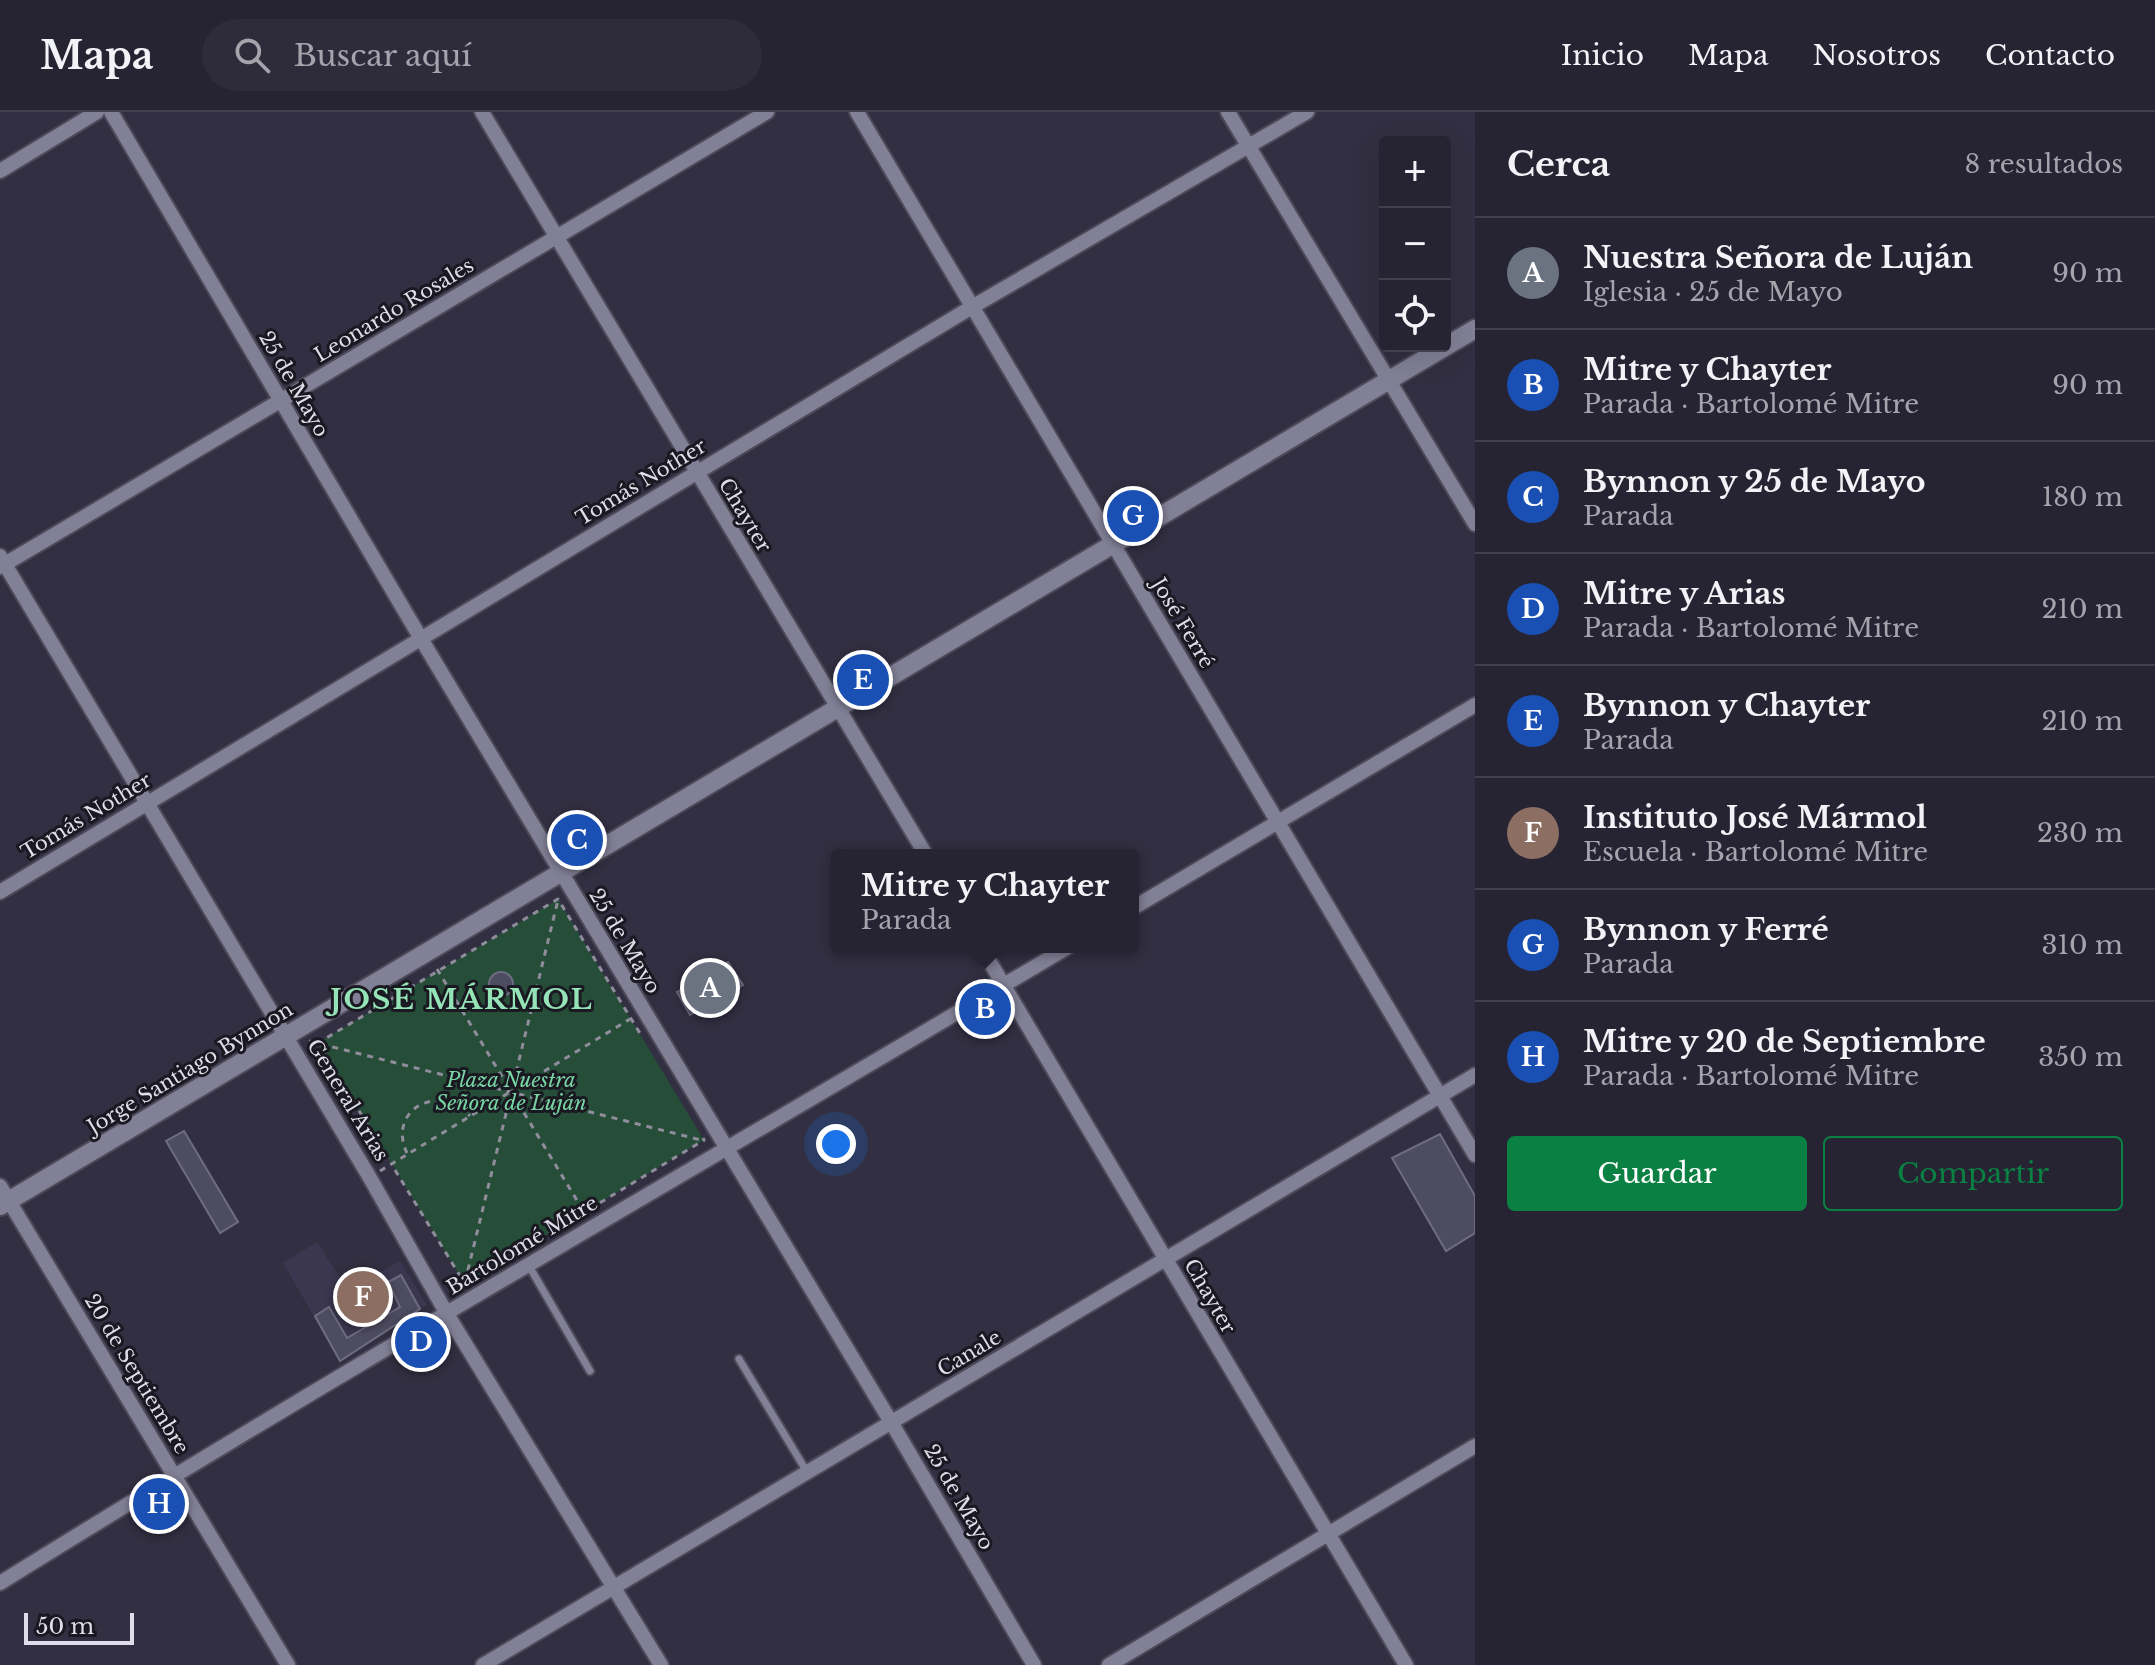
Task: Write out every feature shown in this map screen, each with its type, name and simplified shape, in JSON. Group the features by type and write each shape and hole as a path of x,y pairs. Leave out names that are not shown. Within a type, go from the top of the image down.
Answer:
{"street":[{"path":"0,171 97,112"},
{"name":"25 de Mayo","path":"111,112 560,873 1034,1665"},
{"name":"Chayter","path":"482,112 922,849"},
{"name":"Leonardo Rosales","path":"2,562 281,401 767,112"},
{"name":"José Ferré","path":"857,112 1475,1155"},
{"path":"1228,112 1475,524"},
{"name":"Tomás Nother","path":"0,892 972,307 1307,112"},
{"name":"Jorge Santiago Bynnon","path":"3,1198 286,1037 1475,329"},
{"name":"General Arias","path":"2,562 370,1178 447,1314 661,1665"},
{"path":"1139,904 1475,705"},
{"name":"Chayter","path":"985,953 1406,1665"},
{"name":"Bartolomé Mitre","path":"0,1583 174,1475 528,1264 1058,953"},
{"name":"Canale","path":"483,1665 1475,1075"},
{"name":"20 de Septiembre","path":"3,1198 288,1665"},
{"path":"1109,1665 1475,1446"}],"lane":[{"path":"528,1264 590,1371"},
{"path":"739,1359 807,1472"}],"path":[{"path":"318,1043 558,899"},
{"path":"558,899 647,1046"},
{"path":"460,1305 558,899"},
{"path":"427,952 584,1212"},
{"path":"370,1178 631,1019"},
{"path":"286,1037 704,1140 727,1149"},
{"path":"318,1043 387,1157"},
{"path":"408,1154 402,1138 404,1126 417,1107 427,1101 450,1101 470,1116"},
{"path":"696,1127 704,1140"},
{"path":"465,1284 704,1140"},
{"path":"395,1170 465,1284"}],"shaded area":[{"path":"317,1242 348,1290 400,1261 427,1305 340,1361 283,1263"}],"green space":[{"name":"Plaza Nuestra Señora de Luján","path":"558,899 704,1140 465,1284 318,1043"}],"building":[{"path":"728,962 743,985 690,1015 677,992"},
{"path":"501,972 510,975 513,984 510,993 501,996 492,993 489,984 492,975"},
{"path":"184,1131 238,1222 220,1233 166,1141"},
{"path":"1440,1134 1475,1196 1475,1233 1446,1251 1392,1158"},
{"path":"401,1275 420,1309 340,1361 315,1316 329,1307 347,1338 400,1307 388,1282"}],"place":[{"name":"Bynnon y Ferré","path":"1133,516"},
{"name":"Bynnon y Chayter","path":"863,680"},
{"name":"Bynnon y 25 de Mayo","path":"577,840"},
{"name":"Nuestra Señora de Luján","path":"710,988"},
{"name":"Mitre y Chayter","path":"985,1009"},
{"name":"Instituto José Mármol","path":"363,1297"},
{"name":"Mitre y Arias","path":"421,1342"},
{"name":"Mitre y 20 de Septiembre","path":"159,1504"}],"district":[{"name":"JOSÉ MÁRMOL","path":"462,999"}]}
